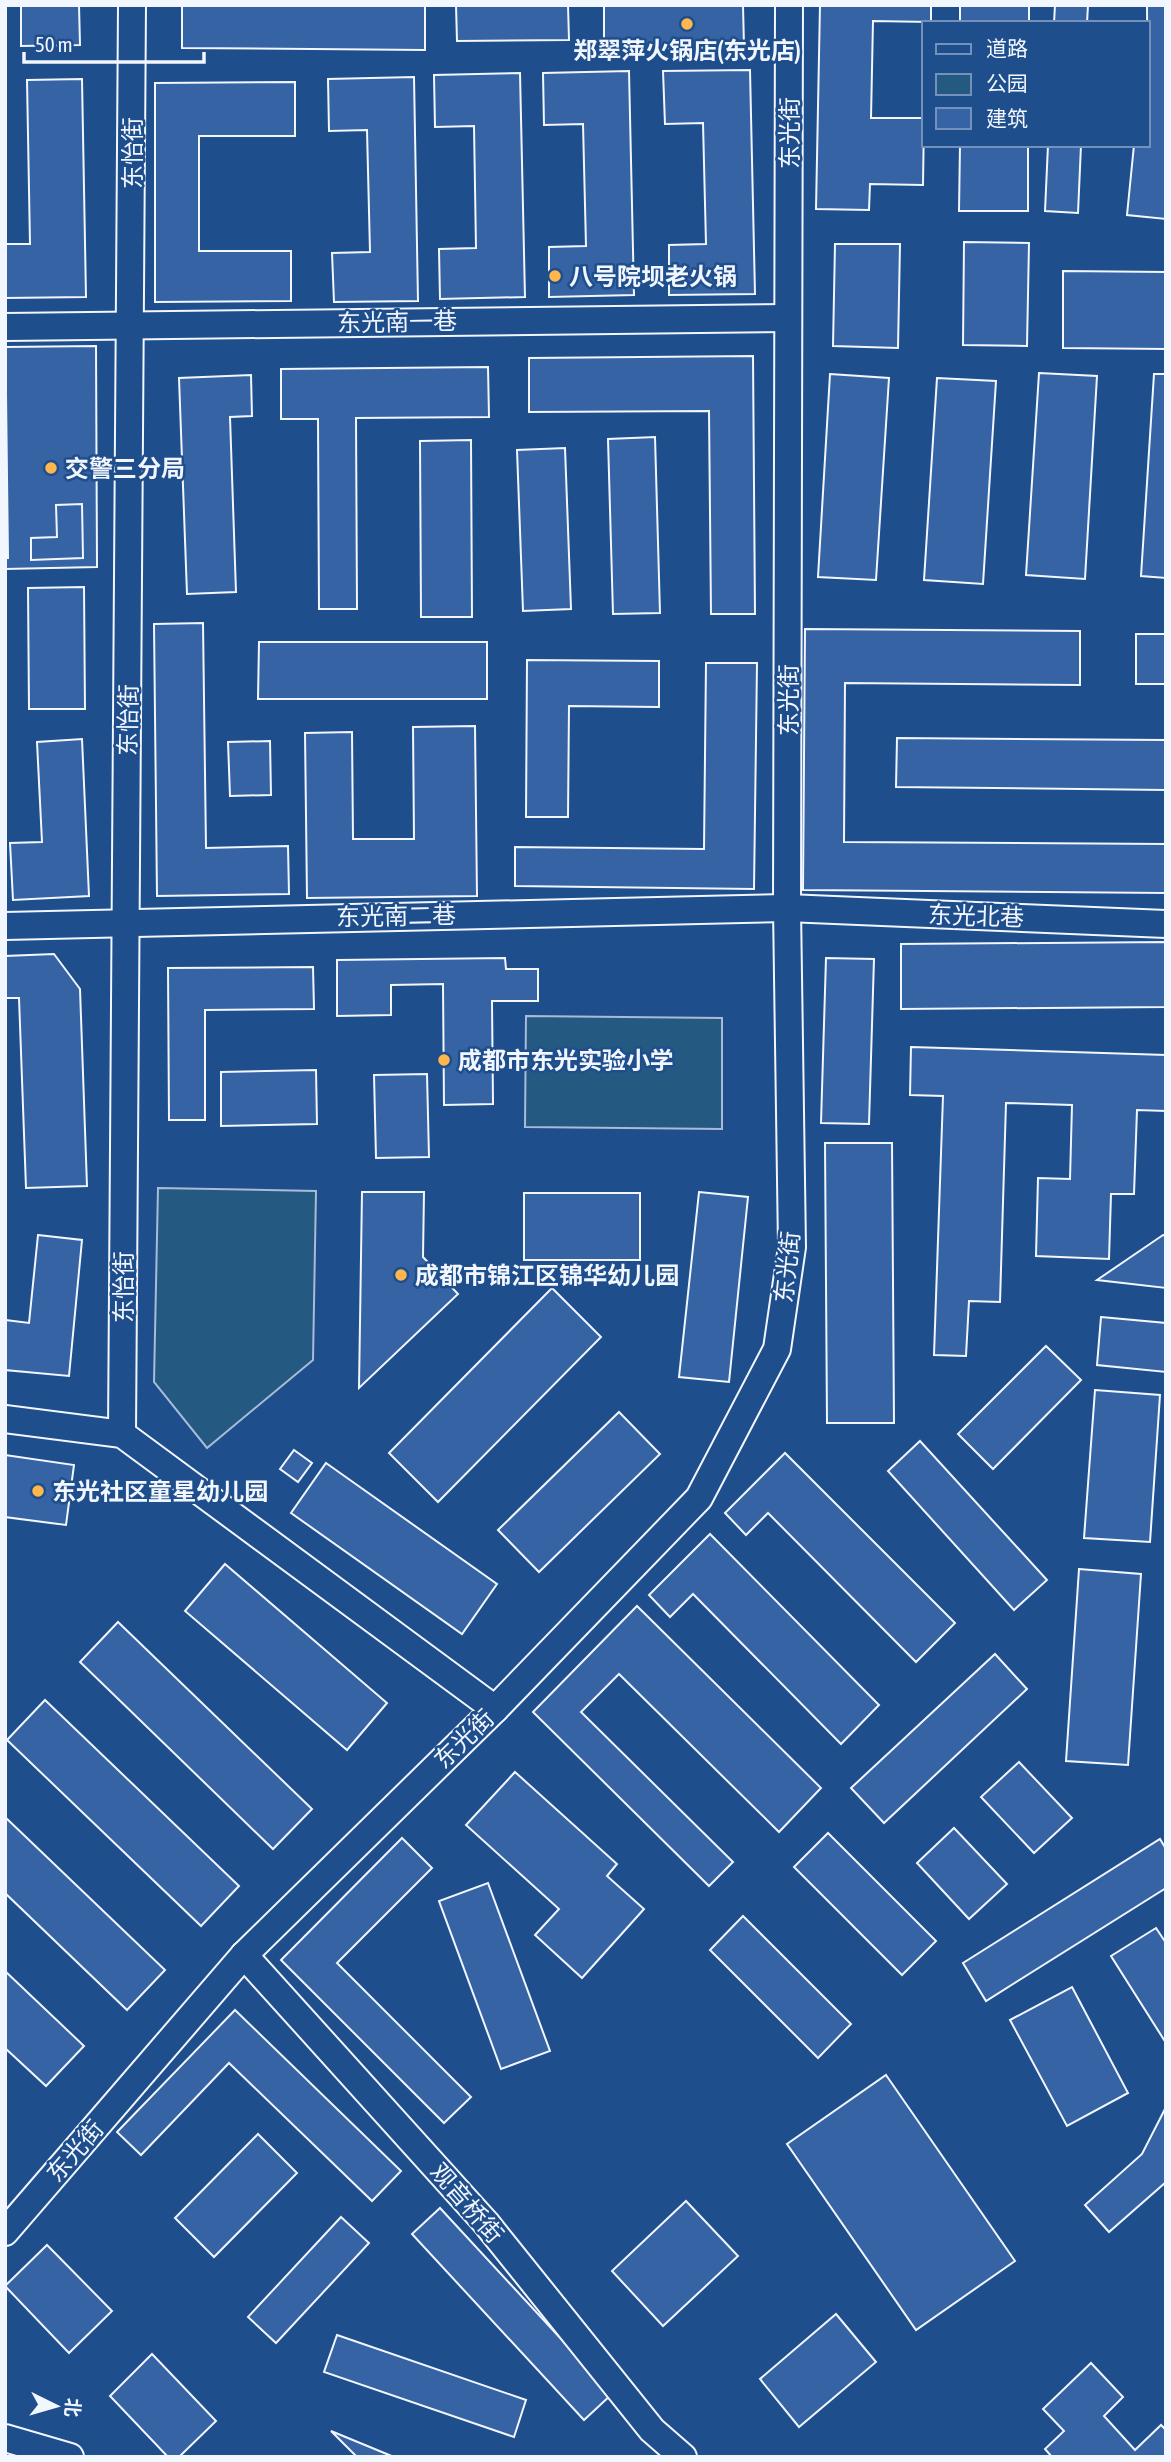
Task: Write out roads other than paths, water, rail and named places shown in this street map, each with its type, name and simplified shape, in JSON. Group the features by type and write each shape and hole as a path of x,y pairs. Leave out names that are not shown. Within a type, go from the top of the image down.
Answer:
{"street":[{"name":"东怡街","path":"122,1434 132,325 132,5"},
{"name":"东光街","path":"5,2232 244,1955 495,1709 699,1498 777,1349 792,1247 787,908 789,5"},
{"name":"东光南一巷","path":"5,327 788,318"},
{"name":"东光南二巷","path":"5,926 126,921 787,908"},
{"name":"东光北巷","path":"787,908 1166,924"},
{"path":"5,1419 122,1434 495,1709"},
{"name":"观音桥街","path":"244,1955 486,2223 652,2430 683,2457"},
{"path":"5,2438 70,2457"}],"place":[{"name":"郑翠萍火锅店(东光店)","path":"687,24"},
{"name":"八号院坝老火锅","path":"555,276"},
{"name":"交警三分局","path":"51,468"},
{"name":"成都市东光实验小学","path":"444,1060"},
{"name":"成都市锦江区锦华幼儿园","path":"401,1275"},
{"name":"东光社区童星幼儿园","path":"38,1491"}]}
